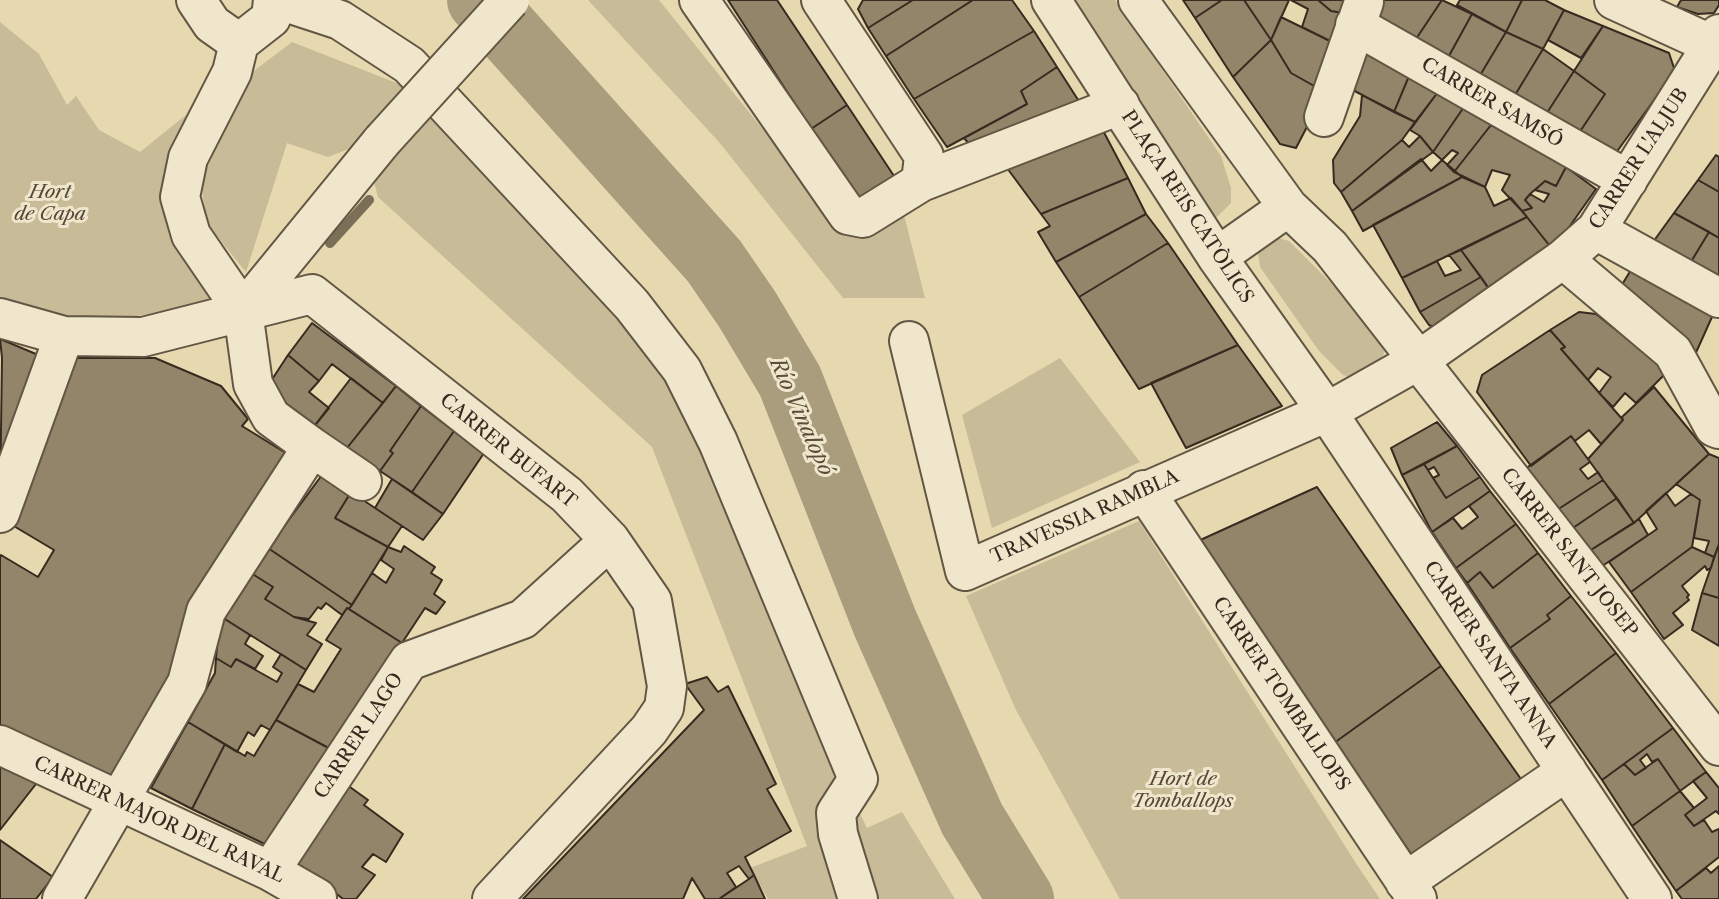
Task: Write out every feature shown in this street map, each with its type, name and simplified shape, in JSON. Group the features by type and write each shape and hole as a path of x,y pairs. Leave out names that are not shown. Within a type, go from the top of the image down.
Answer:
{"street":[{"path":"196,0 212,24 239,43"},
{"path":"273,0 271,18 239,43 232,72 188,158 180,197 197,247 243,311 253,384 271,416 362,481"},
{"path":"279,0 340,20 409,65 632,305 682,370 718,442 858,779 836,813 838,834 858,899"},
{"path":"0,318 64,336 143,337 243,311 382,141 510,0"},
{"path":"699,0 848,215 863,218 921,182 1120,105"},
{"path":"821,0 924,156 921,182"},
{"name":"PLAÇA REIS CATÒLICS","path":"1051,0 1217,257 1327,412"},
{"path":"1138,0 1287,207 1330,247 1419,360"},
{"path":"1614,0 1716,42"},
{"path":"1324,117 1360,13"},
{"name":"CARRER SAMSÓ","path":"1360,13 1629,180"},
{"name":"CARRER L'ALJUB","path":"1419,360 1563,259 1596,230 1716,42"},
{"path":"1217,257 1287,207"},
{"path":"1596,230 1719,298"},
{"path":"1563,259 1673,352 1714,427 1719,429"},
{"name":"CARRER BUFART","path":"243,311 313,294 567,495 610,540 652,601 667,686 664,708 649,730 492,899"},
{"path":"0,513 64,336"},
{"name":"TRAVESSIA RAMBLA","path":"909,341 965,571 1144,490 1327,412 1419,360"},
{"name":"CARRER SANT JOSEP","path":"1419,360 1719,746"},
{"name":"CARRER SANTA ANNA","path":"1327,412 1652,899"},
{"path":"62,899 187,683 206,611 312,447"},
{"name":"CARRER TOMBALLOPS","path":"1144,490 1411,891"},
{"name":"CARRER LAGO","path":"271,871 409,661 523,619 610,540"},
{"name":"CARRER MAJOR DEL RAVAL","path":"0,745 271,871 317,898"},
{"path":"1411,891 1567,771"}],"green space":[{"path":"588,0 659,0 842,228 903,211 925,298 843,298 719,142"},
{"path":"1073,0 1115,0 1221,156 1231,188 1231,203 1217,217 1204,211"},
{"name":"Hort de Capa","path":"0,22 39,54 67,105 76,96 99,130 140,152 186,115 213,65 175,151 166,222 226,303 65,326 0,308"},
{"path":"292,42 399,84 545,232 675,376 814,722 867,828 902,812 955,899 768,899 750,868 807,846 652,447 378,197 364,143 328,157 287,143 246,272 207,224 200,177 246,77"},
{"path":"1274,237 1289,241 1377,329 1386,349 1378,367 1360,380 1343,375 1319,351 1260,267 1257,246"},
{"path":"1060,358 1140,462 992,528 962,415"},
{"name":"Hort de Tomballops","path":"1139,521 1380,899 1120,899 1016,710 966,596"}],"building":[{"path":"728,0 777,0 847,105 811,129"},
{"path":"863,0 913,0 868,28 858,9"},
{"path":"913,0 973,0 886,56 868,28"},
{"path":"973,0 1012,0 1034,31 914,99 886,56"},
{"path":"1183,0 1222,0 1195,18"},
{"path":"1222,0 1244,0 1271,40 1233,77 1195,18"},
{"path":"1244,0 1289,0 1271,40"},
{"path":"1291,0 1318,0 1331,11 1349,14 1338,45 1302,27 1308,9"},
{"path":"1318,0 1353,0 1349,14 1331,11"},
{"path":"1382,0 1442,0 1412,45 1375,22"},
{"path":"1442,0 1472,14 1444,65 1412,45"},
{"path":"1460,0 1522,0 1506,32 1457,5"},
{"path":"1522,0 1545,0 1564,10 1543,49 1506,32"},
{"path":"1681,0 1719,0 1719,5 1714,13 1698,14 1677,7"},
{"path":"1564,10 1603,26 1581,58 1548,40"},
{"path":"1472,14 1506,32 1476,82 1444,65"},
{"path":"1281,17 1338,45 1325,92 1291,73 1271,40"},
{"path":"1603,26 1669,53 1675,71 1613,157 1577,136 1605,94 1574,71"},
{"path":"1034,31 1057,67 1021,91 1027,104 947,147 914,99"},
{"path":"1506,32 1543,49 1512,100 1476,82"},
{"path":"1271,40 1291,73 1325,92 1296,148 1280,144 1233,77"},
{"path":"1364,49 1409,76 1394,112 1351,89"},
{"path":"1543,49 1574,71 1543,119 1512,100"},
{"path":"1057,67 1082,106 976,152 964,138 1027,104 1021,91"},
{"path":"1574,71 1605,94 1577,136 1543,119"},
{"path":"1409,76 1438,92 1415,122 1394,112"},
{"path":"1438,92 1464,107 1433,152 1420,136 1410,130"},
{"path":"1362,95 1415,122 1402,140 1341,192 1334,183 1333,160 1360,116"},
{"path":"847,105 894,176 858,201 811,129"},
{"path":"1464,107 1491,125 1454,172 1447,165 1458,153 1452,150 1442,160 1433,152"},
{"path":"1099,123 1128,178 1041,214 1007,168"},
{"path":"1491,125 1566,167 1556,186 1545,181 1525,200 1532,208 1522,211 1502,190 1510,175 1492,170 1485,187 1454,172"},
{"path":"1420,136 1433,152 1352,211 1341,192 1402,140 1409,147"},
{"path":"1716,155 1719,157 1719,192 1698,180"},
{"path":"1421,159 1431,171 1442,160 1462,177 1363,231 1352,211"},
{"path":"1566,167 1596,189 1553,250 1522,211 1532,208 1525,200 1530,194 1544,202 1549,194 1535,190 1545,181 1556,186"},
{"path":"1462,177 1485,187 1494,206 1511,198 1527,217 1402,278 1373,225"},
{"path":"1128,178 1146,214 1056,262 1038,232 1050,226 1041,214"},
{"path":"1698,180 1719,192 1719,238 1674,213"},
{"path":"1674,213 1709,232 1686,270 1648,249"},
{"path":"1146,214 1168,243 1079,297 1056,262"},
{"path":"1527,217 1553,250 1494,296 1461,250"},
{"path":"1709,232 1719,238 1719,287 1686,270"},
{"path":"1168,243 1238,345 1139,389 1079,297"},
{"path":"1461,250 1481,277 1420,312 1402,278 1437,261 1445,276 1461,270 1449,255"},
{"path":"1634,265 1716,308 1694,357 1615,296"},
{"path":"1481,277 1494,296 1440,330 1429,325 1420,312"},
{"path":"1579,312 1596,314 1668,371 1636,403 1625,393 1613,407 1599,393 1611,377 1598,368 1588,380 1561,349 1565,347 1550,330"},
{"path":"312,323 396,386 383,403 332,364 319,381 288,355"},
{"path":"1550,330 1565,347 1561,349 1623,420 1601,444 1589,430 1575,441 1571,436 1531,466 1477,392 1482,375"},
{"path":"0,339 55,362 0,501 2,358"},
{"path":"1238,345 1282,406 1186,448 1151,383"},
{"path":"288,355 319,381 309,392 329,408 312,429 296,416 269,384"},
{"path":"70,358 155,358 221,386 248,419 242,426 289,455 165,711 121,790 0,734 0,557 1,555 38,577 54,550 7,522"},
{"path":"351,378 383,403 347,448 312,429"},
{"path":"396,386 421,406 390,451 393,453 380,471 347,448"},
{"path":"1654,387 1709,454 1634,523 1588,459 1623,420 1622,417"},
{"path":"421,406 454,431 412,492 380,471 393,453 390,451"},
{"path":"1437,422 1457,446 1402,475 1391,448"},
{"path":"454,431 484,453 443,514 412,492"},
{"path":"1571,436 1590,462 1580,469 1588,479 1598,472 1603,480 1554,512 1525,469"},
{"path":"1457,446 1480,477 1446,498 1433,478 1439,475 1434,467 1428,470 1424,464"},
{"path":"1709,454 1719,458 1719,544 1714,557 1705,553 1709,541 1694,538 1700,500 1676,484"},
{"path":"1424,464 1446,498 1480,477 1490,491 1432,532 1402,475"},
{"path":"322,475 351,492 335,518 388,547 352,605 268,548"},
{"path":"392,479 443,514 423,540 375,508"},
{"path":"1603,480 1617,498 1567,532 1554,512"},
{"path":"1317,487 1441,666 1334,743 1196,542"},
{"path":"1490,491 1516,524 1456,568 1432,532 1453,518 1462,529 1478,517 1469,506"},
{"path":"351,492 402,526 388,547 335,518"},
{"path":"1666,493 1675,506 1691,494 1700,500 1692,547 1631,592 1609,562 1657,529 1646,511"},
{"path":"1617,498 1634,523 1583,555 1567,532"},
{"path":"1639,519 1648,535 1595,571 1583,555"},
{"path":"1516,524 1538,553 1493,588 1480,572 1467,583 1456,568"},
{"path":"1719,544 1719,598 1702,593"},
{"path":"404,546 435,567 431,573 442,580 434,594 445,602 436,614 425,608 402,643 349,609 372,573 386,583 394,569 381,560 388,547 401,552"},
{"path":"1692,547 1714,557 1711,568 1707,570 1705,566 1682,586 1689,595 1689,600 1673,613 1683,625 1664,639 1631,592"},
{"path":"268,548 352,605 342,615 326,603 321,609 318,607 309,619 294,617 265,599 273,587 251,573"},
{"path":"1538,553 1571,596 1547,615 1550,619 1510,648 1467,583 1480,572 1493,588"},
{"path":"251,573 273,587 265,599 294,617 316,623 307,635 322,644 306,670 220,616"},
{"path":"1702,593 1719,598 1719,646 1692,630"},
{"path":"1571,596 1616,653 1549,704 1510,648 1550,619 1547,615"},
{"path":"347,608 402,643 338,753 276,720 298,684 314,692 341,649 326,640"},
{"path":"220,616 250,635 245,644 263,656 255,669 236,659 231,667 216,658"},
{"path":"1616,653 1673,728 1602,780 1549,704"},
{"path":"281,654 306,670 270,730 261,725 254,736 248,732 237,752 188,722 215,673 216,658 231,667 236,659 277,682 282,673 273,667"},
{"path":"1441,666 1528,789 1418,864 1334,743"},
{"path":"707,677 718,692 728,686 776,784 767,789 791,831 745,857 754,875 749,879 739,866 727,873 736,887 719,899 705,899 692,878 683,899 523,899 704,710 685,684"},
{"path":"276,720 338,753 275,849 192,809 225,744 245,756 247,752 254,756"},
{"path":"188,722 225,744 192,809 151,788"},
{"path":"1673,728 1706,772 1680,791 1658,759 1652,762 1647,754 1640,760 1646,768 1635,775 1624,764"},
{"path":"0,756 43,775 0,830"},
{"path":"1658,759 1680,791 1632,826 1602,780 1624,764 1635,775"},
{"path":"1706,772 1719,788 1719,814 1716,811 1694,826 1685,815 1707,798 1693,781"},
{"path":"343,782 368,800 364,805 403,834 386,862 373,854 362,867 375,875 356,899 343,899 327,886 288,869"},
{"path":"1680,791 1694,808 1685,815 1694,826 1704,820 1712,832 1719,829 1719,857 1676,891 1632,826"},
{"path":"0,840 53,877 36,899 0,899"},
{"path":"1719,866 1719,899 1682,899 1676,891 1706,868 1711,873"},
{"path":"754,875 765,899 719,899 749,879"}],"waterway":[{"name":"Río Vinalopó","path":"480,0 714,261 747,309 790,381 885,623 972,819 1021,899"},
{"path":"330,243 369,200"}]}
